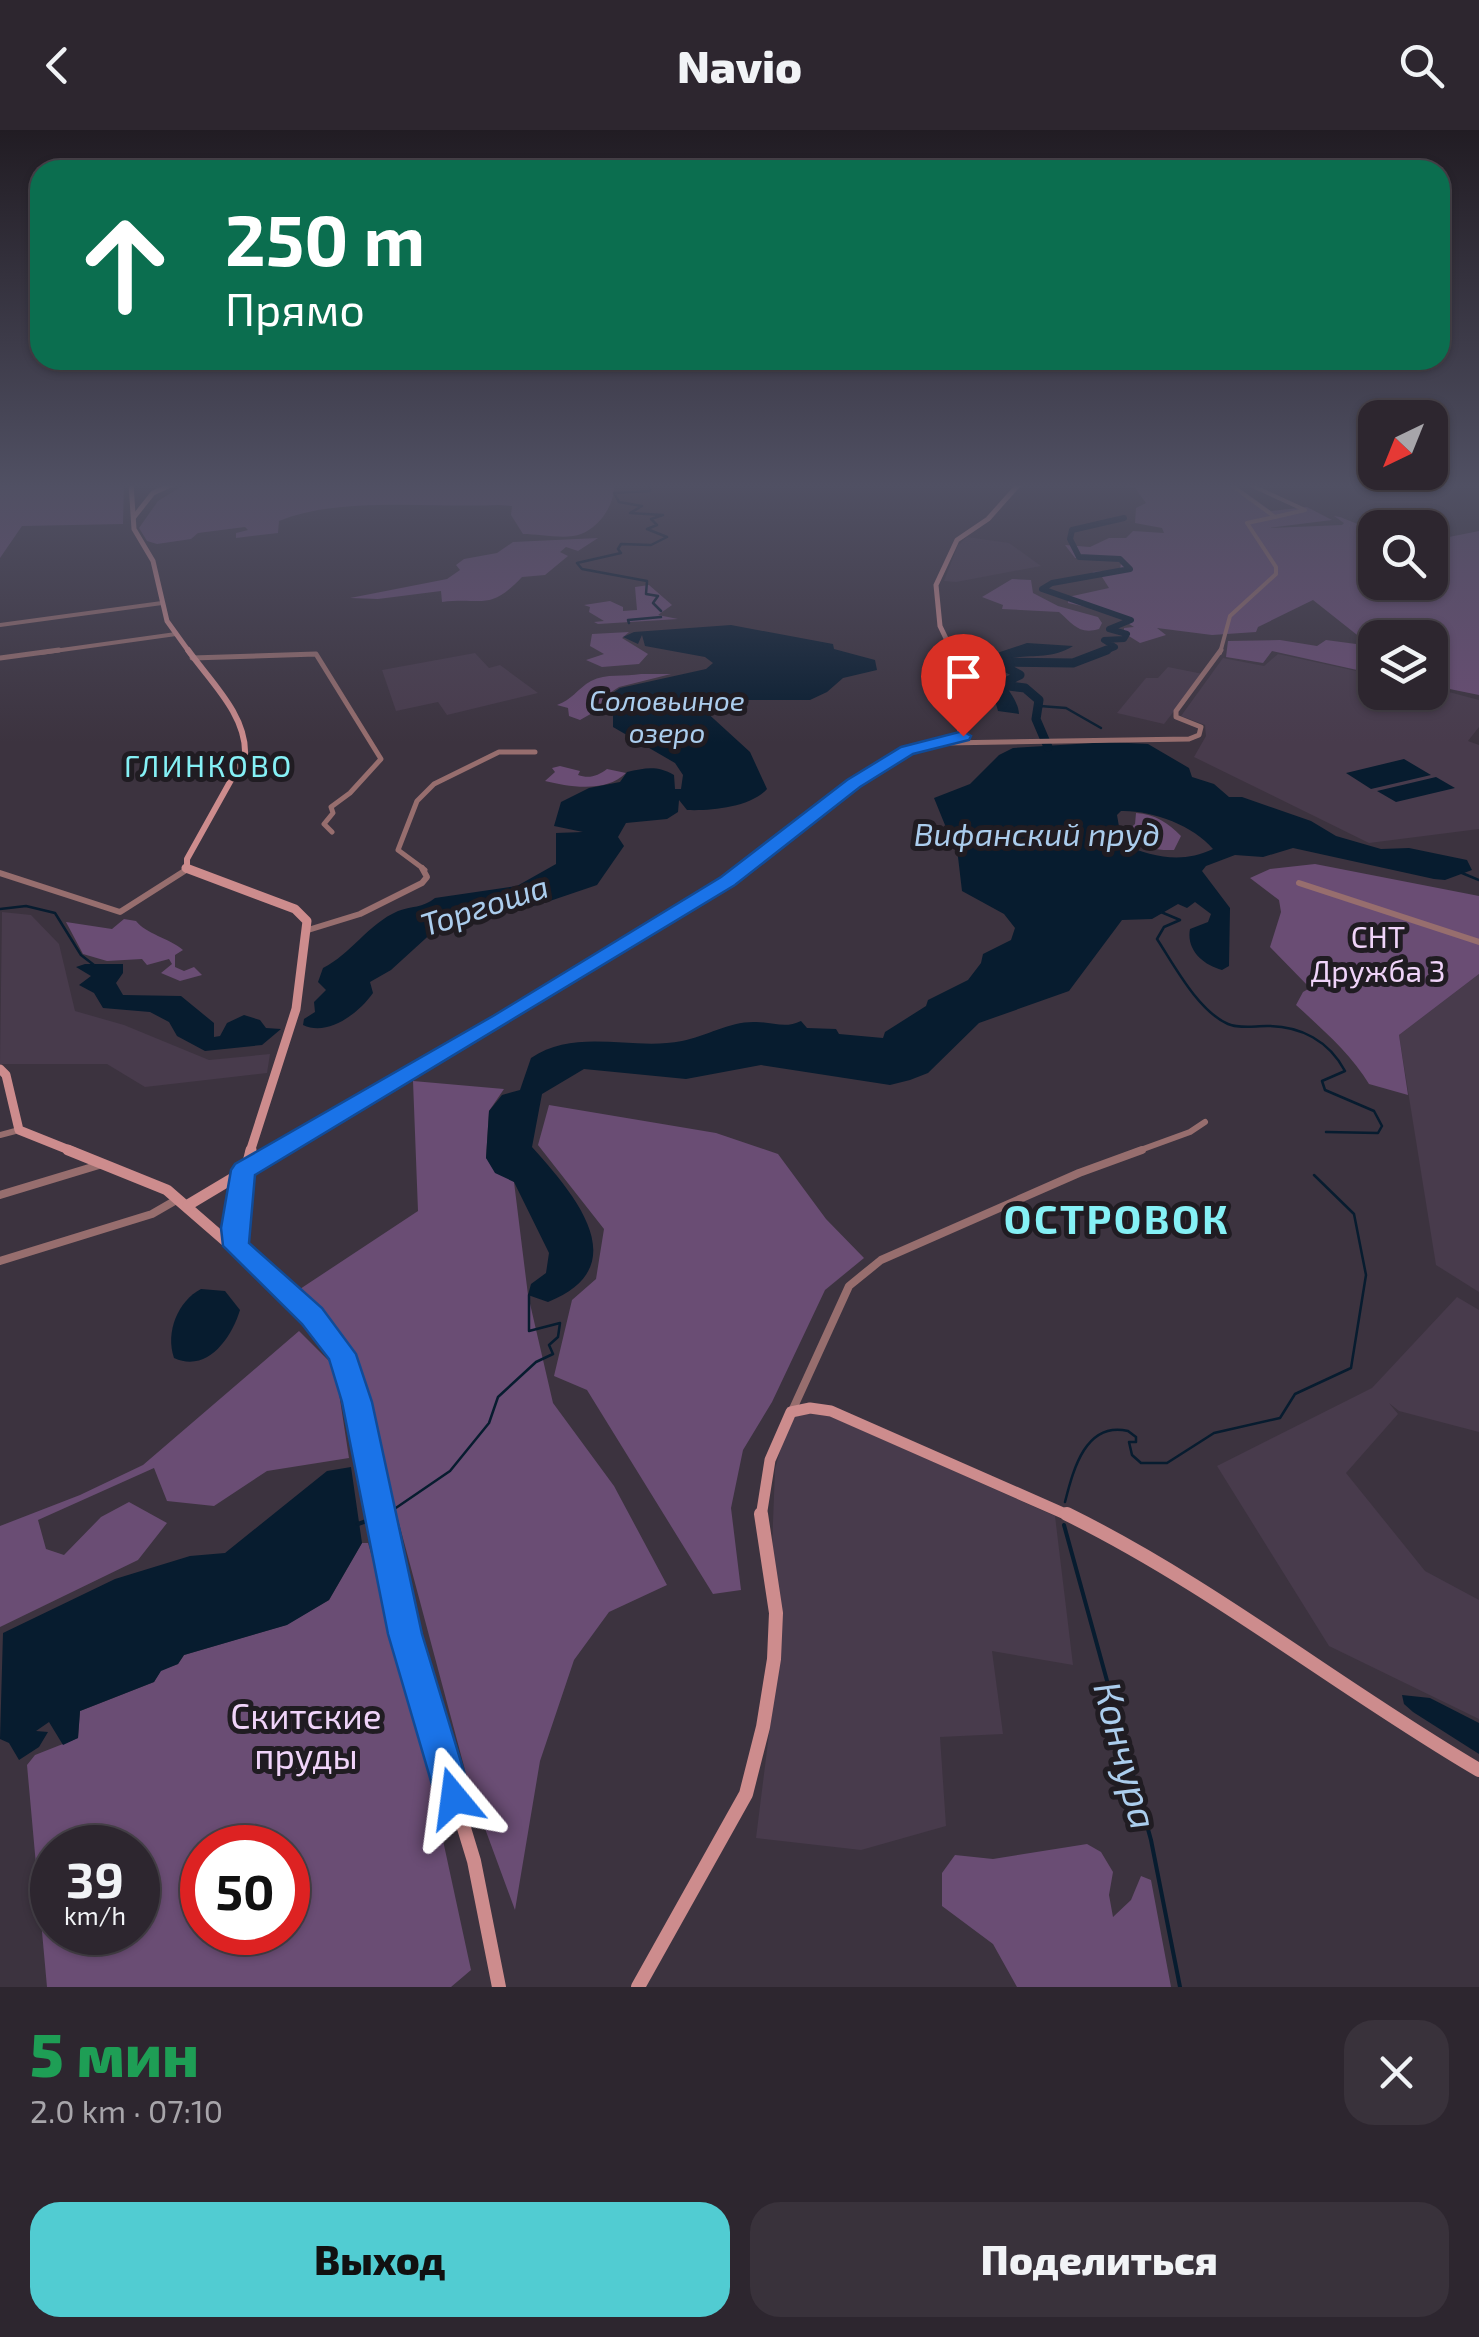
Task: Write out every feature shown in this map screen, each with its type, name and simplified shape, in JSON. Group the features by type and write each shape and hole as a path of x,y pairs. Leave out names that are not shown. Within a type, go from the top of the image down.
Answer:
{"main road":[{"path":"155,570 162,604 176,634 240,720 246,746 243,760 186,859 186,870 294,909 306,918 308,930 289,1039 244,1170 234,1228 236,1246"},
{"path":"184,1202 500,1020 728,881 854,784 907,750 963,736 956,659 940,626 937,583 943,570"},
{"path":"0,1069 6,1075 19,1130 167,1190 312,1316 342,1354 357,1402 405,1634 474,1861 499,1987"},
{"path":"638,1987 746,1794 774,1659 776,1612 760,1511 770,1460 791,1412 810,1408 831,1412 998,1482 1122,1541 1186,1578 1385,1714 1479,1770"}],"street":[{"path":"945,743 1042,744 1138,738 1176,744 1199,735 1201,727 1176,716 1176,711 1221,652 1230,616 1276,574 1276,570"},
{"path":"0,625 162,604"},
{"path":"0,658 176,634"},
{"path":"192,658 316,654 381,759 350,793 331,807 333,813 324,824 332,832"},
{"path":"308,930 360,914 422,883 424,869 398,850 398,844 417,802 434,784 499,752 534,752"},
{"path":"0,873 120,912 186,870"},
{"path":"1300,883 1479,942"},
{"path":"791,1412 848,1286 881,1260 1079,1173 1190,1132 1205,1122"},
{"path":"0,1135 19,1130"},
{"path":"0,1195 101,1165"},
{"path":"0,1261 184,1202"}],"shaded area":[{"path":"948,570 1022,570 956,582 944,581"},
{"path":"475,653 489,668 500,665 538,693 447,715 438,702 396,711 382,670"},
{"path":"1278,654 1358,671 1358,710 1448,710 1448,692 1479,700 1479,727 1468,741 1479,745 1479,829 1369,843 1194,757 1206,736 1205,725 1181,716 1223,658 1264,666"},
{"path":"1168,667 1203,674 1164,724 1117,713 1146,678 1158,678"},
{"path":"2,912 31,915 59,944 75,1011 124,1025 209,1060 270,1054 267,1073 145,1087 107,1064 0,1064"},
{"path":"1479,974 1479,1292 1436,1265 1399,1035"},
{"path":"1457,1297 1479,1310 1479,1432 1399,1411 1389,1403 1398,1414 1346,1473 1425,1571 1479,1600 1479,1719 1329,1646 1217,1466 1372,1388"},
{"path":"791,1412 830,1416 1055,1516 1073,1665 992,1651 1003,1734 940,1737 946,1826 861,1850 756,1838 782,1630 772,1549 775,1469"}],"green space":[{"path":"460,570 551,570 545,575 522,577 501,595 485,601 442,602 441,591 378,599 350,598 447,579"},
{"path":"1358,570 1358,600 1448,600 1448,570 1479,570 1479,695 1448,689 1448,620 1358,620 1358,636 1313,600 1258,627 1256,632 1212,635 1157,628 1166,635 1140,643 1124,633 1124,628 1134,627 1110,612 1068,603 1068,597 1109,588 1102,577 1092,572"},
{"path":"1012,579 1031,580 1033,593 1058,606 1098,617 1102,623 1099,629 1081,629 1059,612 1002,609 1003,605 982,597"},
{"path":"649,585 672,605 658,615 678,619 598,624 594,622 604,621 584,605 610,601 623,607 623,611 637,610 635,587"},
{"path":"629,632 622,638 648,654 639,664 602,667 586,660 604,654 590,646 592,634"},
{"path":"1280,640 1317,646 1326,640 1358,644 1358,670 1272,651 1263,663 1226,657 1228,641"},
{"path":"671,674 619,687 605,696 610,703 580,720 569,716 568,708 557,705 597,679"},
{"path":"552,768 580,771 578,775 586,777 607,769 626,773 598,786 545,781 555,772"},
{"path":"1136,813 1161,820 1181,836 1174,850 1147,847 1124,834 1135,824"},
{"name":"СНТ Дружба 3","path":"1315,864 1479,896 1479,974 1399,1035 1408,1095 1369,1084 1345,1052 1296,1005 1310,988 1270,947 1281,912 1279,900 1250,878 1270,869"},
{"path":"124,919 136,921 183,950 175,955 175,967 184,971 194,967 202,975 180,981 161,973 172,964 169,959 147,965 142,959 107,961 83,954 66,922 112,929"},
{"path":"413,1081 504,1089 489,1111 486,1158 514,1182 528,1295 553,1403 614,1486 667,1585 609,1612 574,1660 540,1761 515,1910 469,1785 361,1381 300,1289 418,1211"},
{"path":"549,1105 716,1133 778,1154 826,1219 864,1258 825,1290 772,1402 743,1450 731,1508 741,1590 713,1594 587,1390 554,1376 572,1300 596,1279 604,1229 538,1145"},
{"path":"299,1331 335,1367 349,1458 267,1471 214,1506 167,1501 154,1468 38,1520 46,1549 64,1555 101,1517 129,1502 167,1523 138,1560 0,1627 0,1526 143,1465"},
{"name":"Скитские пруды","path":"362,1543 368,1543 412,1697 471,1970 451,1987 47,1987 44,1955 160,1955 160,1825 32,1825 27,1765 35,1755 78,1738 80,1711 154,1682 161,1670 178,1664 184,1655 286,1625 329,1600"},
{"path":"1087,1844 1101,1852 1113,1872 1109,1895 1113,1917 1131,1900 1141,1876 1151,1880 1171,1987 1017,1987 993,1944 942,1906 942,1873 955,1855 993,1859"}],"water":[{"name":"Соловьиное озеро","path":"731,625 833,644 834,649 875,660 877,670 843,678 810,700 725,700 704,705 703,709 750,752 767,789 760,795 741,804 707,810 687,810 679,800 678,812 667,819 626,823 618,837 624,846 597,885 541,904 436,929 391,970 370,982 373,993 351,1015 323,1028 303,1025 304,1019 315,1012 314,1002 326,990 318,982 323,968 387,917 435,898 517,886 556,864 556,833 583,832 554,826 561,802 589,788 620,782 627,772 645,769 674,775 675,789 681,789 683,775 675,763 613,727 613,703 608,696 620,688 706,669 713,663 705,657 645,646 642,635 638,644 623,637 634,632"},
{"path":"1027,643 1073,646 1053,654 996,664 1019,714 998,711 985,664 991,655"},
{"name":"Вифанский пруд","path":"1109,742 1148,744 1189,768 1192,777 1214,784 1229,797 1242,797 1311,821 1336,836 1381,849 1409,848 1467,860 1472,870 1445,880 1293,848 1263,857 1235,855 1202,871 1230,908 1229,966 1215,968 1193,950 1190,929 1208,922 1211,914 1195,902 1187,908 1178,904 1152,919 1122,920 1069,991 979,1023 928,1073 890,1085 761,1065 686,1079 584,1069 542,1094 532,1147 579,1207 589,1228 593,1249 589,1269 575,1287 548,1302 528,1295 531,1284 546,1273 549,1253 514,1182 495,1173 486,1158 489,1111 502,1095 520,1090 531,1058 567,1044 682,1041 746,1022 784,1025 801,1021 807,1028 883,1038 885,1032 926,1006 928,1000 968,980 983,954 1011,940 1015,928 1004,914 962,891 958,857 934,798 970,784 999,755 1013,748","holes":["1133,811 1183,826 1213,849 1168,857 1122,844 1117,815"]},
{"path":"1404,759 1431,775 1371,789 1346,773"},
{"path":"1436,777 1455,788 1396,802 1377,791"},
{"path":"123,964 123,973 116,983 123,995 181,996 214,1023 214,1037 220,1036 227,1023 244,1015 260,1020 266,1028 281,1029 262,1045 205,1051 177,1036 169,1022 150,1012 103,1008 94,993 79,985 91,976 76,967"},
{"path":"201,1289 225,1291 240,1310 236,1321 224,1342 207,1357 197,1361 174,1358 171,1338 176,1318 186,1301"},
{"path":"351,1467 362,1543 329,1600 287,1625 184,1655 178,1664 161,1671 154,1682 80,1711 78,1738 63,1745 49,1722 36,1731 48,1732 39,1747 19,1760 9,1743 0,1739 3,1633 115,1579 190,1556 225,1553 327,1471"},
{"path":"1402,1695 1430,1698 1479,1723 1479,1754 1413,1712 1404,1704"}],"waterway":[{"name":"Торгоша","path":"586,570 647,581 646,594 658,596 653,603 661,611"},
{"name":"Кончура","path":"1101,653 1115,647 1104,640 1124,639 1127,634 1109,629 1131,620 1042,589 1052,583 1126,570"},
{"name":"Торгоша","path":"629,623 628,620 661,617"},
{"name":"Кончура","path":"1048,747 1036,719 1039,700 1025,688 1009,686 1007,681 1020,675 1003,666 1003,662 1073,663 1107,650"},
{"path":"1040,706 1066,708 1101,728"},
{"path":"1462,873 1479,880"},
{"name":"Торгоша","path":"0,909 26,906 55,913 81,955 94,965"},
{"name":"Кончура","path":"1161,912 1180,920 1164,927 1157,939 1207,1009 1233,1026 1291,1029 1313,1037 1331,1051 1345,1071 1322,1081 1325,1090 1374,1111 1382,1126 1378,1133 1326,1132"},
{"name":"Кончура","path":"1065,1502 1083,1451 1101,1434 1128,1431 1136,1437 1136,1442 1129,1442 1132,1455 1141,1463 1167,1463 1214,1433 1280,1418 1295,1394 1351,1368 1366,1275 1354,1214 1314,1175"},
{"path":"387,1514 450,1471 489,1423 498,1397 536,1362 553,1354 549,1345 558,1337 560,1323 529,1331 529,1295"},
{"path":"358,1524 375,1518"},
{"name":"Кончура","path":"1064,1525 1151,1840 1180,1987"}],"district":[{"name":"ГЛИНКОВО","path":"209,765"},
{"name":"ОСТРОВОК","path":"1117,1218"}],"route":[{"path":"454,1798 405,1634 357,1402 342,1354 312,1316 236,1246 234,1228 244,1170 728,881 854,784 907,750 963,736"}]}
